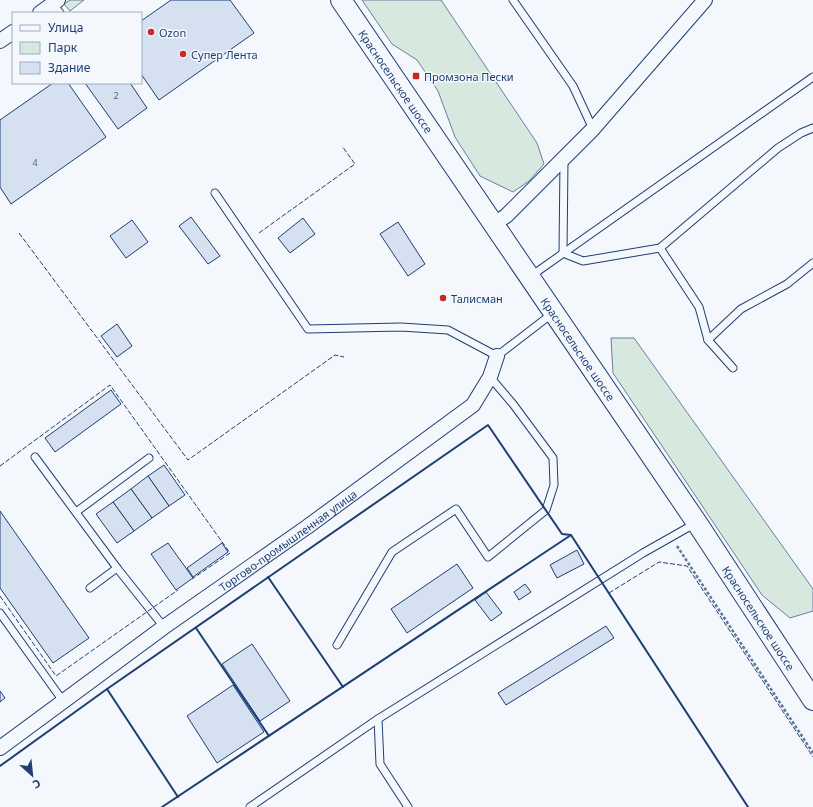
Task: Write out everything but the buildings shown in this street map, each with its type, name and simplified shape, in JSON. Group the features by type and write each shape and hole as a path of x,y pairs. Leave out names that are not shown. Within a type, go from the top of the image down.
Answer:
{"main road":[{"name":"Красносельское шоссе","path":"341,0 697,523 813,700"}],"street":[{"path":"494,224 506,216 593,129 705,0"},
{"path":"42,12 57,6"},
{"path":"0,41 12,33"},
{"name":"Торгово-промышленная улица","path":"0,748 164,627 307,527 473,405 490,377 497,356"}],"lane":[{"path":"513,0 573,86 593,129"},
{"path":"529,277 813,77"},
{"path":"563,253 583,261 660,248 778,148 813,128"},
{"path":"563,253 564,157"},
{"path":"215,193 308,329 401,327 448,330 497,356 553,313"},
{"path":"660,248 699,307 708,340 733,368"},
{"path":"708,340 741,309 787,284 813,263"},
{"path":"337,645 392,552 456,509 488,557 546,510 554,485 553,458 513,404 490,377"},
{"path":"35,457 117,568 164,627"},
{"path":"76,512 149,458"},
{"path":"250,807 378,719 643,553 697,523"},
{"path":"90,588 117,568"},
{"path":"0,613 62,702"},
{"path":"378,719 380,764 408,807"}],"path":[{"path":"672,538 813,753"}],"green space":[{"path":"70,0 84,0 70,11 64,4"},
{"path":"362,0 441,0 537,143 544,164 529,181 513,192 480,176 455,137 438,91 417,60 392,44"},
{"path":"611,338 634,338 813,589 813,611 790,618 762,595 613,373"}],"fence":[{"path":"259,233 355,164 342,146"},
{"path":"19,233 188,460 335,355 344,357"},
{"path":"0,466 110,385 230,553 192,579"},
{"path":"609,593 659,562 687,566 813,757"},
{"path":"0,596 56,676 178,590"}],"wall":[{"path":"0,766 107,689 488,425 562,534 571,535 748,807"},
{"path":"162,807 571,535"},
{"path":"268,577 343,687"},
{"path":"196,628 269,736"},
{"path":"107,689 178,797"}],"place":[{"name":"Ozon","path":"151,32"},
{"name":"Супер Лента","path":"183,54"},
{"name":"Промзона Пески","path":"416,76"},
{"name":"Талисман","path":"443,298"}]}
